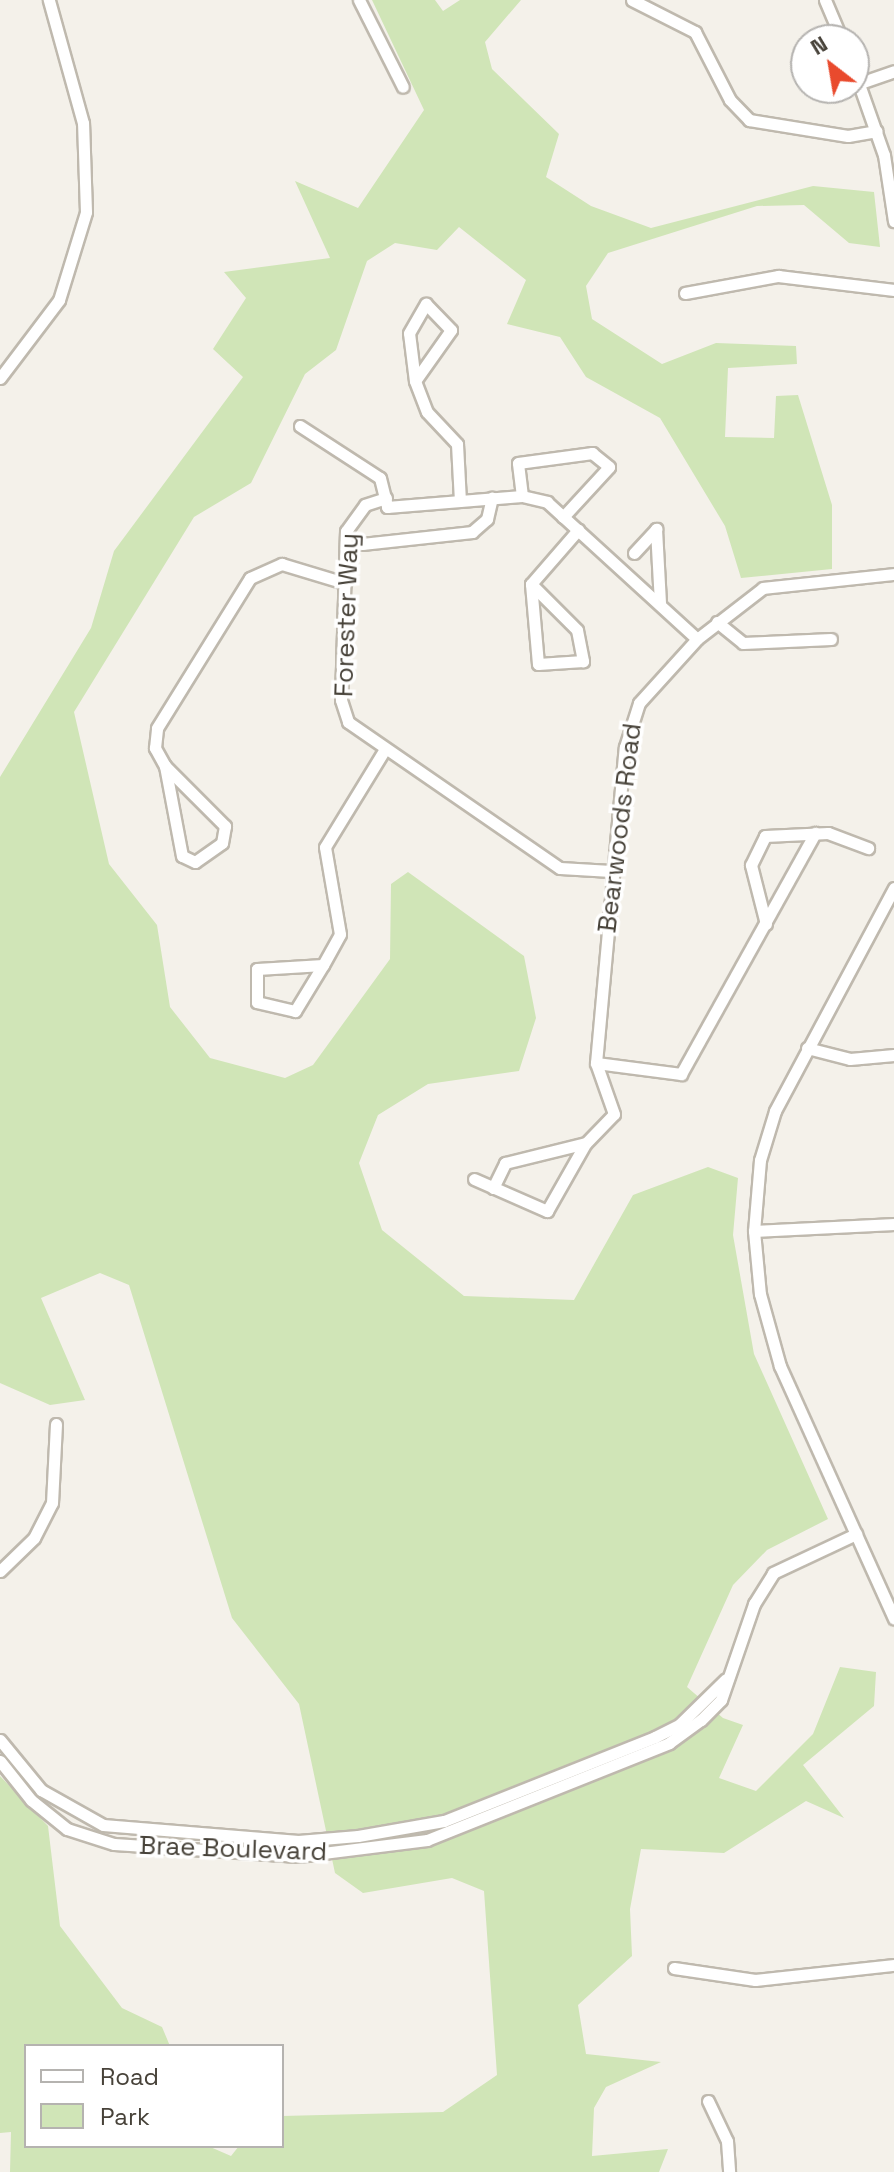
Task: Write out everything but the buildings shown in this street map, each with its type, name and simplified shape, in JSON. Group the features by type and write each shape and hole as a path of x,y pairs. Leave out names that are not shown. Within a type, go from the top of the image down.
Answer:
{"street":[{"path":"0,378 59,300 86,212 84,133 49,0"},
{"path":"359,0 403,87"},
{"path":"632,0 695,32 730,100 749,120 848,136 877,131"},
{"path":"825,0 835,24"},
{"path":"870,79 894,71"},
{"path":"867,104 877,131 894,221"},
{"path":"685,293 778,276 894,290"},
{"path":"415,381 451,330 426,304 409,333 415,381 427,412 457,444 460,501"},
{"path":"300,426 380,478 386,498"},
{"path":"563,517 609,467 592,453 518,463 522,496 563,517 697,639"},
{"name":"Forester Way","path":"522,496 387,507 386,498 365,505 350,521 345,583 343,711 356,731 560,868 611,871"},
{"path":"362,544 472,532 492,498"},
{"path":"634,553 656,529 660,604"},
{"path":"531,584 577,630 583,661 538,664 531,584 578,530"},
{"path":"165,766 182,856 195,862 227,832 165,766 155,748 157,728 250,578 282,564 345,583"},
{"name":"Bearwoods Road","path":"474,1179 547,1211 586,1143 614,1114 596,1063 611,871 634,714 697,639 763,588 894,574"},
{"path":"717,622 743,643 831,639"},
{"path":"323,965 262,966 254,973 257,1002 295,1011 323,965 340,934 325,847 385,749"},
{"path":"766,924 751,865 758,842 775,832 815,833 868,848"},
{"path":"596,1063 681,1074 815,833"},
{"path":"893,895 807,1048 767,1132 754,1231 760,1294 780,1366 893,1614"},
{"path":"807,1048 850,1059 894,1055"},
{"path":"493,1188 499,1170 514,1158 586,1143"},
{"path":"754,1231 894,1224"},
{"path":"0,1571 34,1538 52,1503 56,1424"},
{"name":"Brae Boulevard","path":"0,1761 31,1800 67,1829 114,1844 346,1853 479,1824 669,1743 721,1700 754,1604 773,1573 856,1534"},
{"name":"Brae Boulevard","path":"0,1740 41,1790 103,1825 298,1841 358,1836 444,1821 655,1737 680,1724 732,1673"},
{"path":"674,1968 755,1980 894,1965"},
{"path":"708,2101 727,2141 729,2172"}],"green space":[{"path":"372,0 435,0 443,11 460,0 521,0 485,42 492,69 559,134 546,177 591,206 651,228 813,186 874,192 880,247 849,243 804,205 757,206 608,253 586,286 592,319 662,364 716,343 796,346 797,364 728,368 725,437 774,438 776,396 798,395 832,505 832,569 741,578 725,526 660,418 586,377 560,337 507,324 526,280 459,227 437,250 395,243 367,261 336,350 305,374 251,483 194,517 74,712 109,864 157,925 170,1007 210,1058 285,1078 313,1065 390,959 391,884 408,872 524,956 536,1018 519,1071 428,1084 378,1115 359,1163 382,1230 464,1296 574,1300 633,1195 708,1167 738,1178 733,1235 754,1354 828,1519 767,1550 733,1585 687,1687 723,1718 743,1725 719,1778 756,1791 813,1734 840,1667 876,1672 874,1706 803,1765 844,1818 806,1801 724,1853 641,1849 630,1909 632,1956 578,2005 586,2054 661,2062 606,2087 594,2108 592,2156 668,2149 659,2172 10,2172 11,2132 0,2133 0,1776 48,1826 60,1926 122,2008 162,2027 169,2044 24,2044 24,2148 213,2148 231,2156 237,2148 284,2148 284,2116 443,2112 497,2075 484,1891 452,1878 363,1893 335,1873 299,1704 232,1618 129,1285 100,1273 41,1298 85,1400 50,1405 0,1383 0,777 91,628 114,551 243,377 213,349 246,298 224,272 330,258 295,181 358,208 424,110"}]}
